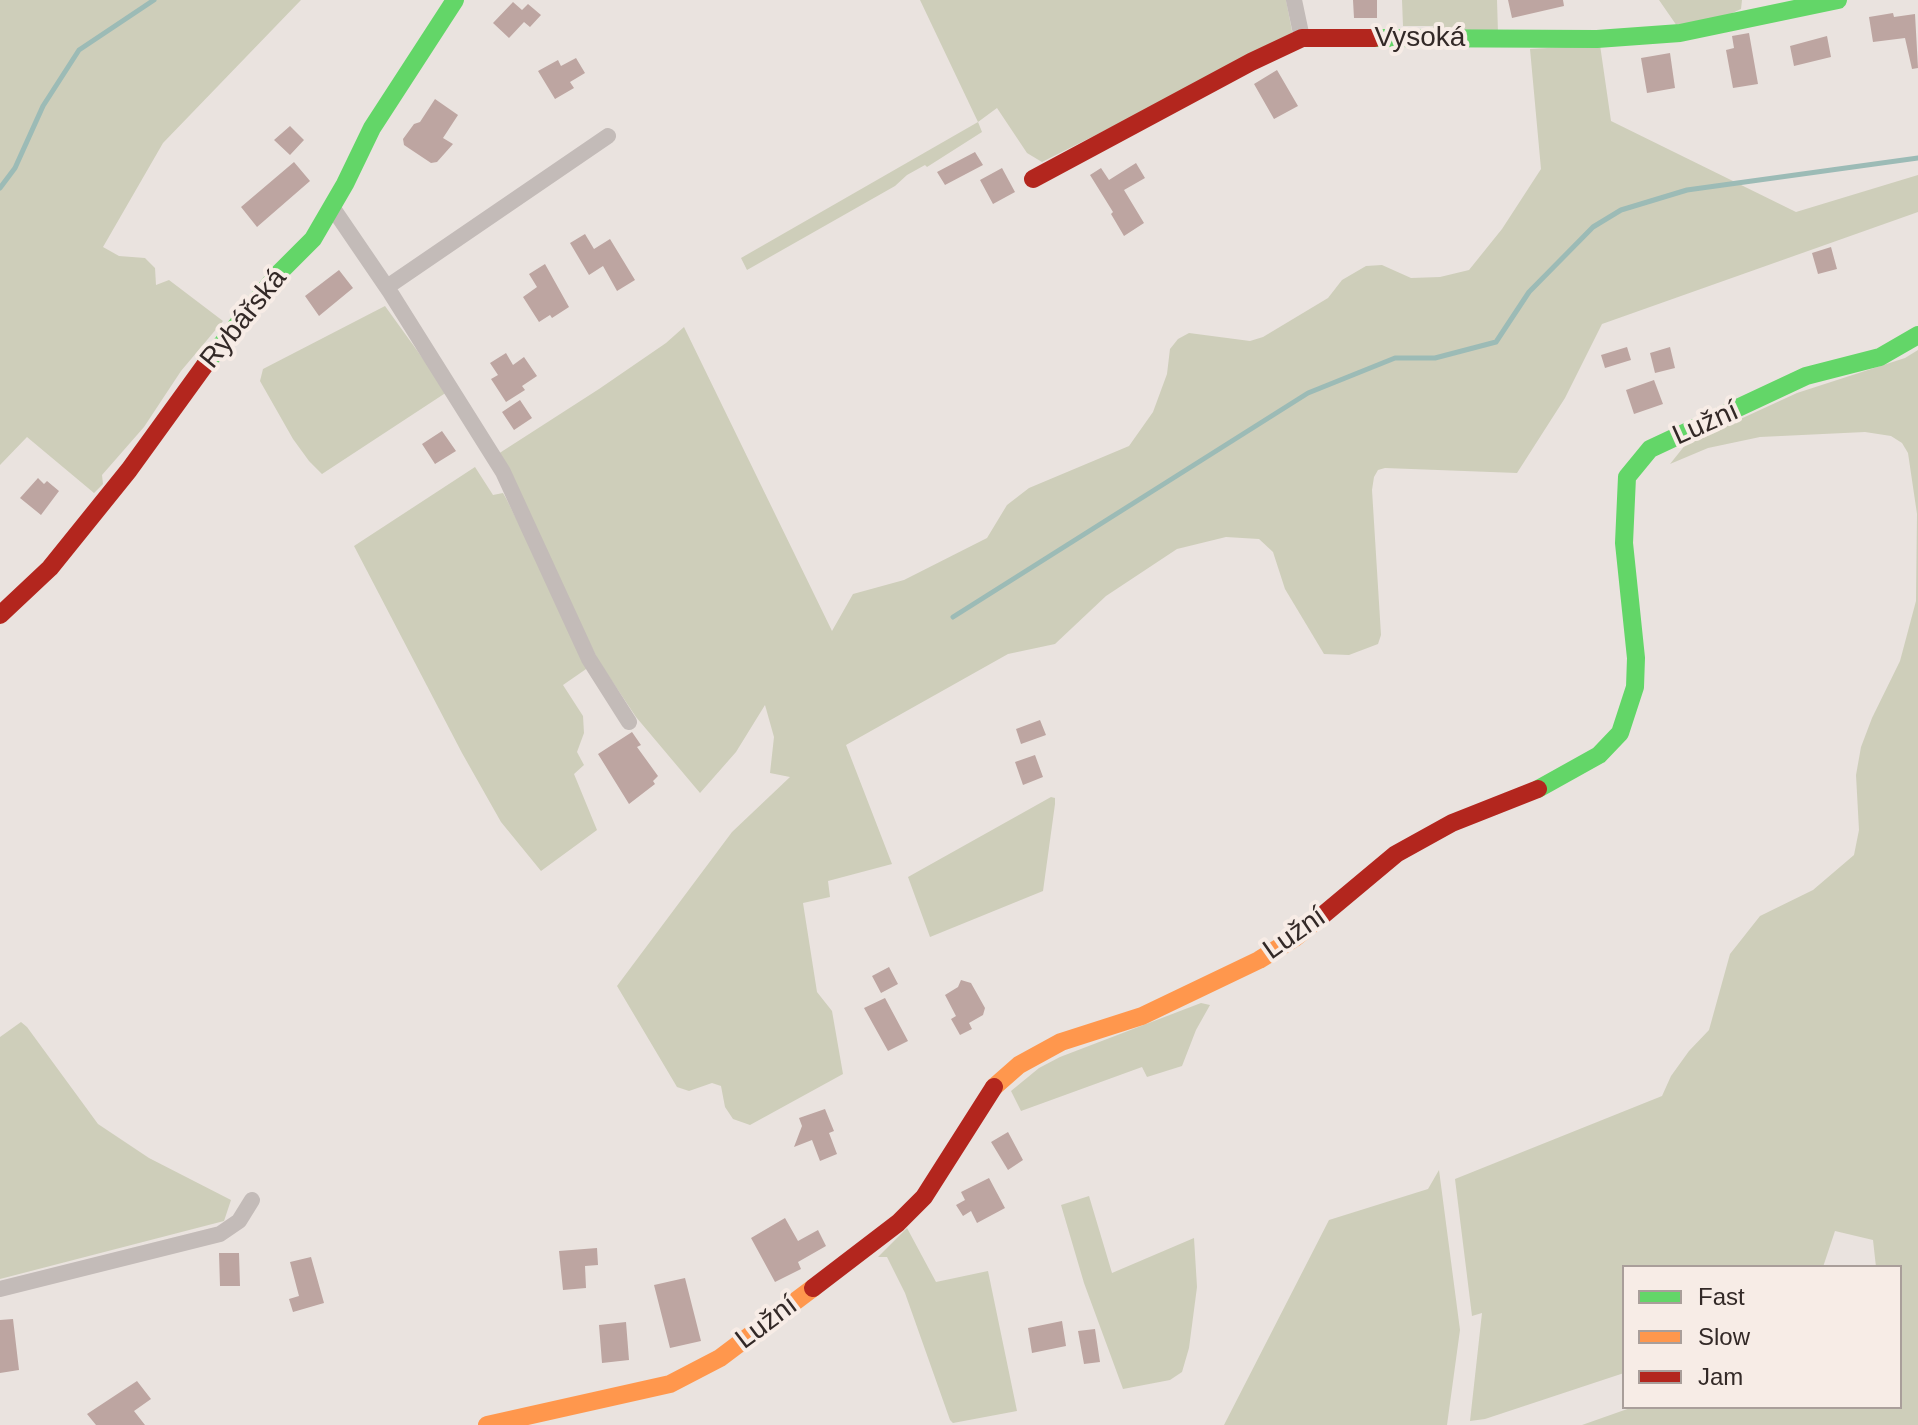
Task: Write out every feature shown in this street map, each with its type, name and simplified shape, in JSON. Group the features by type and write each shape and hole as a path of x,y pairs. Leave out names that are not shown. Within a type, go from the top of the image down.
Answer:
{"street":[{"name":"Rybářská","path":"0,615 50,568 129,470 224,339 276,276 313,239 372,128 455,0"},
{"path":"1294,0 1302,38"},
{"name":"Vysoká","path":"1033,179 1251,62 1302,38 1597,39 1680,33 1838,0"},
{"path":"387,287 608,136"},
{"path":"332,207 387,287 503,472 589,659 629,722"},
{"name":"Lužní","path":"487,1425 670,1384 720,1358 898,1223 924,1197 993,1088 1019,1065 1061,1042 1142,1016 1259,960 1296,937 1396,854 1452,823 1532,793 1599,755 1620,733 1635,687 1636,658 1624,543 1627,477 1650,449 1806,376 1880,357 1918,335"},
{"path":"0,1289 220,1234 239,1221 252,1200"}],"green space":[{"path":"0,0 301,0 163,143 103,247 119,256 145,258 155,268 156,285 169,280 223,321 181,371 144,427 102,475 103,484 94,493 27,437 0,465"},
{"path":"920,0 1286,0 1293,36 1042,162 1027,153 997,108 978,122"},
{"path":"1402,0 1497,0 1498,33 1434,33 1433,26 1403,26"},
{"path":"1659,0 1742,0 1741,9 1728,15 1677,26"},
{"path":"1600,45 1611,121 1796,212 1918,175 1918,212 1602,324 1565,398 1517,473 1378,470 1372,490 1381,635 1378,644 1349,655 1324,654 1285,589 1273,552 1259,539 1226,537 1177,549 1106,596 1055,644 1008,654 846,745 892,864 828,881 830,897 803,903 817,992 832,1011 843,1074 750,1125 733,1119 725,1107 721,1086 712,1083 689,1091 677,1087 617,986 732,832 790,777 770,773 774,737 765,705 736,752 700,793 636,717 598,660 498,454 599,389 684,327 832,631 853,594 904,580 987,538 1007,505 1029,488 1129,446 1153,412 1167,374 1170,349 1178,339 1189,333 1250,341 1263,337 1328,298 1342,280 1366,266 1382,265 1411,278 1440,277 1469,270 1502,229 1541,169 1530,49"},
{"path":"978,122 982,132 927,167 925,165 907,175 895,186 747,270 741,258"},
{"path":"385,306 447,392 322,474 293,439 260,381 263,369"},
{"path":"1918,350 1918,1425 1582,1425 1627,1409 1902,1409 1902,1265 1876,1265 1873,1240 1835,1231 1824,1265 1622,1265 1622,1374 1485,1419 1470,1421 1482,1313 1472,1316 1455,1179 1662,1096 1671,1076 1709,1030 1730,954 1760,916 1813,890 1854,855 1859,830 1856,775 1861,747 1900,661 1916,601 1917,514 1908,453 1902,443 1891,436 1865,432 1760,437 1708,448 1670,464 1686,444 1797,393 1905,358"},
{"path":"475,467 493,495 503,493 507,500 589,667 563,685 583,716 584,733 577,752 584,765 574,774 597,830 541,871 501,822 354,546"},
{"path":"1051,797 1055,798 1055,804 1043,891 930,937 908,877"},
{"path":"1201,1003 1210,1005 1182,1066 1147,1077 1142,1067 1021,1111 1011,1091 1039,1068"},
{"path":"21,1022 98,1124 149,1158 231,1200 224,1221 0,1279 0,1037"},
{"path":"1439,1170 1460,1330 1447,1425 1224,1425 1329,1220 1428,1189"},
{"path":"1089,1196 1112,1273 1194,1238 1197,1287 1189,1348 1182,1372 1170,1380 1123,1389 1084,1283 1061,1205"},
{"path":"907,1228 936,1282 988,1271 1017,1411 953,1423 950,1420 905,1293 887,1257 878,1257"}],"building":[{"path":"1353,0 1377,0 1377,18 1354,18"},
{"path":"1508,0 1563,0 1564,6 1512,18"},
{"path":"513,2 522,10 528,4 541,15 530,27 524,22 509,38 493,23"},
{"path":"1893,13 1894,17 1915,14 1918,68 1912,69 1905,38 1873,42 1869,17"},
{"path":"1749,33 1758,84 1733,88 1726,50 1734,48 1732,36"},
{"path":"1827,36 1831,57 1794,66 1790,46"},
{"path":"1670,53 1675,88 1647,93 1641,58"},
{"path":"576,58 585,73 570,82 574,88 555,99 538,71 558,60 561,66"},
{"path":"1277,70 1298,106 1274,119 1254,84"},
{"path":"435,99 458,115 443,138 453,144 437,162 431,163 404,145 403,139 414,124 420,122"},
{"path":"290,126 304,140 290,155 274,140"},
{"path":"975,152 983,165 945,185 937,172"},
{"path":"294,162 310,181 257,227 241,207"},
{"path":"1136,163 1145,178 1124,190 1144,223 1124,236 1090,175 1101,168 1109,180"},
{"path":"1002,168 1015,192 993,204 980,180"},
{"path":"585,234 594,249 610,239 635,280 617,291 603,266 589,275 570,243"},
{"path":"1831,247 1837,269 1818,274 1812,253"},
{"path":"545,264 569,307 539,322 523,297 537,287 529,274"},
{"path":"339,270 353,288 319,316 305,296"},
{"path":"1627,347 1631,360 1605,368 1601,355"},
{"path":"1670,347 1675,368 1655,373 1650,353"},
{"path":"506,353 513,365 524,357 537,376 522,386 525,390 506,402 491,379 498,375 490,363"},
{"path":"1654,380 1663,404 1634,414 1626,390"},
{"path":"520,400 532,418 514,430 502,412"},
{"path":"442,431 456,451 435,464 422,444"},
{"path":"38,478 59,491 41,515 20,498"},
{"path":"1040,720 1046,735 1021,744 1016,729"},
{"path":"632,732 641,745 637,747 658,776 653,781 655,784 629,804 598,754"},
{"path":"1035,755 1043,777 1023,785 1015,762"},
{"path":"889,967 898,984 881,993 872,976"},
{"path":"961,980 971,983 985,1008 983,1015 969,1023 972,1029 960,1035 951,1019 956,1016 945,995 958,987"},
{"path":"885,998 908,1041 888,1051 864,1008"},
{"path":"825,1109 834,1131 829,1133 837,1154 820,1161 812,1140 794,1147 802,1126 799,1118"},
{"path":"1008,1132 1023,1160 1008,1170 991,1142"},
{"path":"989,1178 1005,1208 977,1223 971,1211 963,1216 956,1205 965,1200 961,1192"},
{"path":"785,1218 798,1241 818,1230 826,1246 798,1262 801,1269 775,1282 751,1238"},
{"path":"597,1248 598,1265 585,1266 586,1288 563,1290 559,1251"},
{"path":"219,1253 239,1253 240,1286 220,1286"},
{"path":"311,1257 324,1303 293,1312 289,1299 299,1296 290,1262"},
{"path":"685,1278 701,1341 670,1348 654,1285"},
{"path":"13,1319 19,1370 0,1373 0,1320"},
{"path":"1062,1321 1066,1346 1032,1353 1028,1328"},
{"path":"626,1322 629,1360 602,1363 599,1325"},
{"path":"1095,1329 1100,1362 1084,1364 1078,1331"},
{"path":"137,1381 151,1399 134,1411 145,1425 96,1425 87,1414"}],"waterway":[{"path":"0,188 15,168 43,106 79,50 154,0"},
{"path":"953,617 1308,393 1395,358 1435,358 1496,342 1529,292 1593,227 1621,210 1687,190 1918,158"}],"traffic: fast":[{"path":"205,365 276,276 313,239 345,184 372,128 455,0"},
{"path":"1375,38 1597,39 1680,33 1838,0"},
{"path":"1538,789 1599,755 1620,733 1635,687 1636,658 1624,543 1627,477 1650,449 1806,376 1880,357 1918,335"}],"traffic: slow":[{"path":"994,1087 1019,1065 1061,1042 1142,1016 1259,960 1296,937 1323,915"},
{"path":"487,1425 670,1384 720,1358 813,1288"}],"traffic: jam":[{"path":"1033,179 1251,62 1302,38 1375,38"},
{"path":"0,615 50,568 129,470 205,365"},
{"path":"1323,915 1396,854 1452,823 1538,789"},
{"path":"813,1288 898,1223 924,1197 994,1087"}]}
